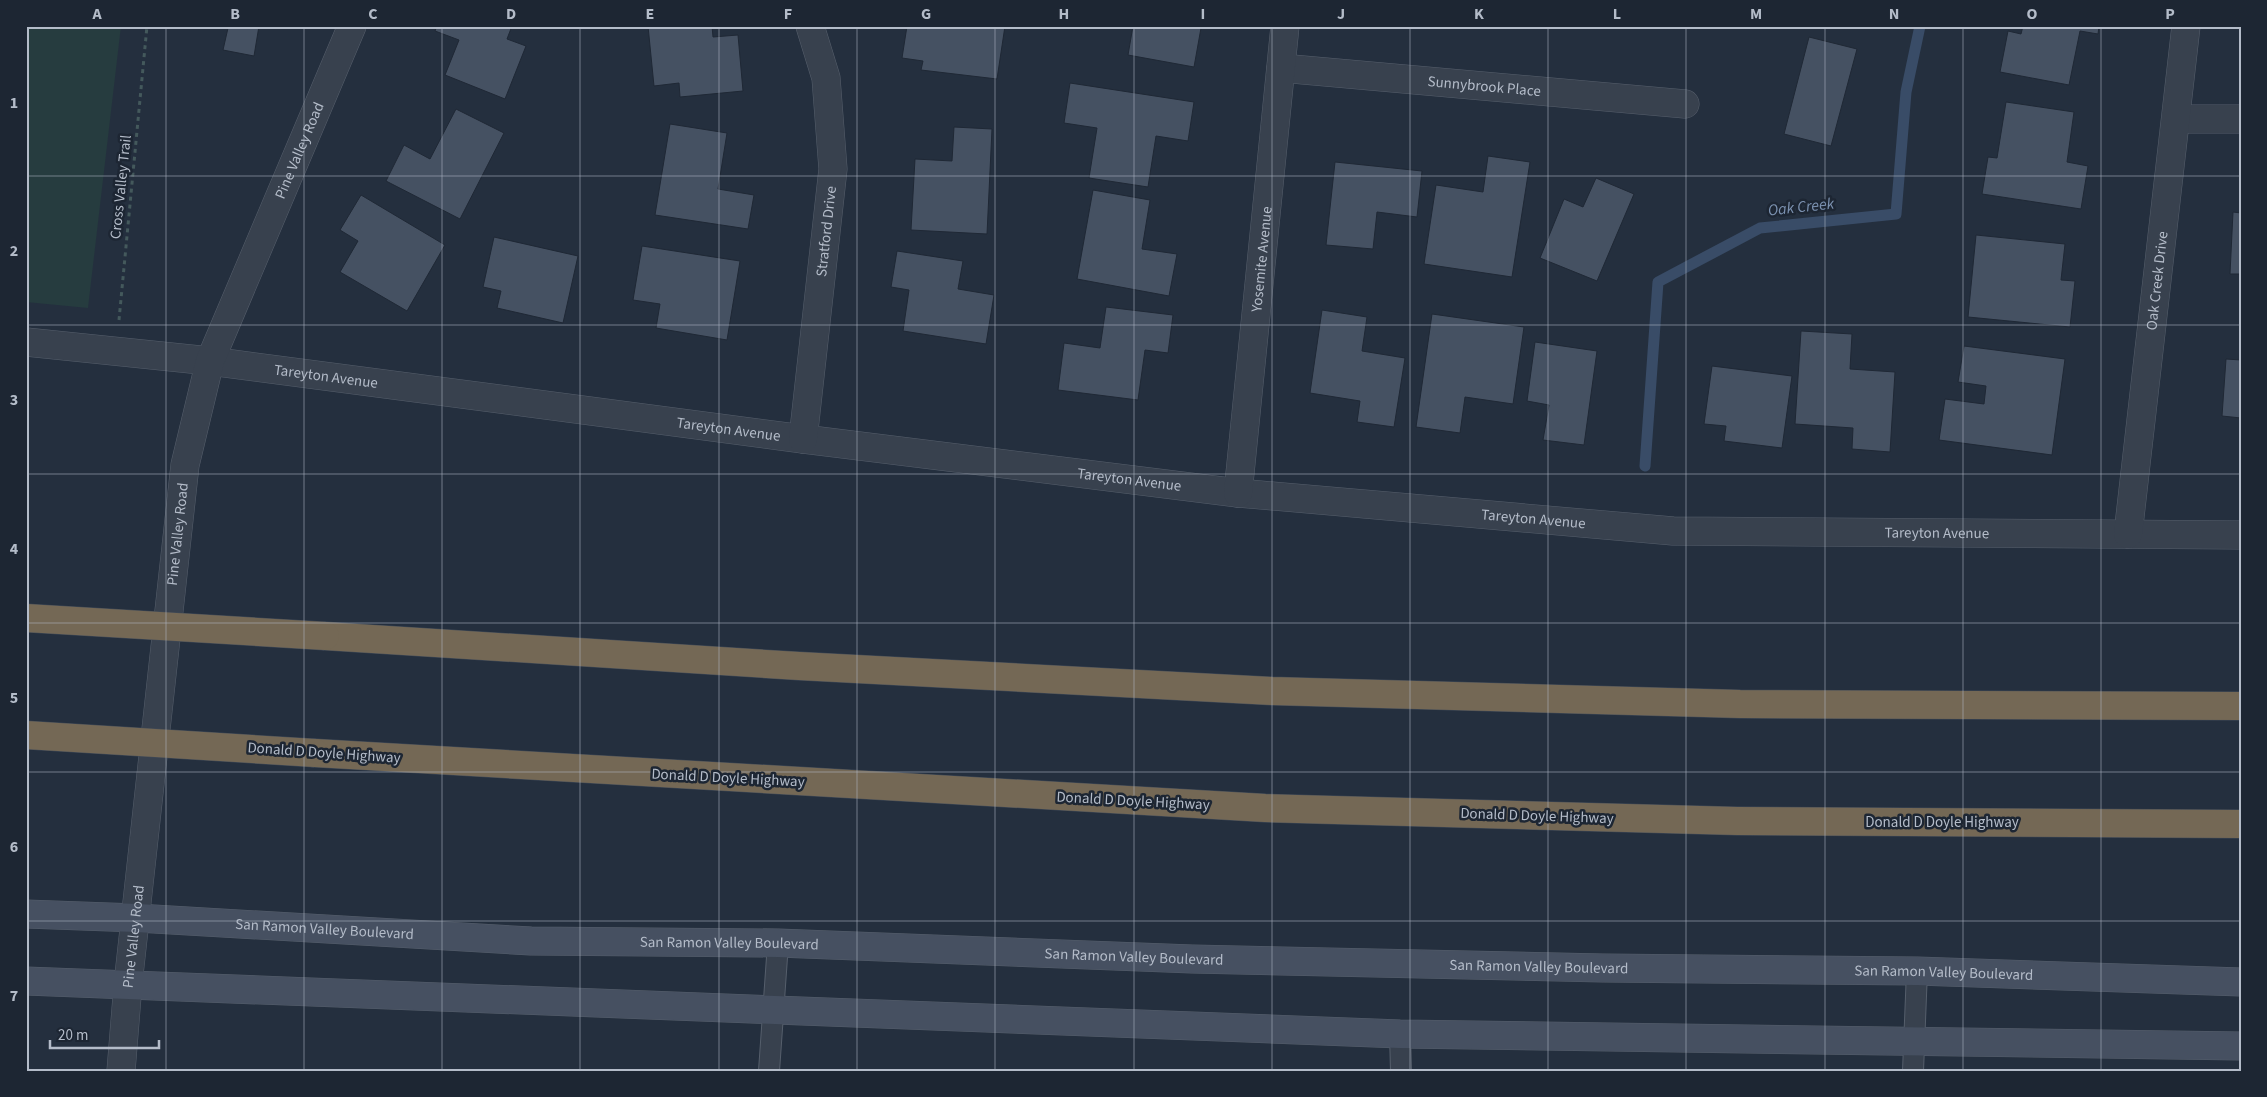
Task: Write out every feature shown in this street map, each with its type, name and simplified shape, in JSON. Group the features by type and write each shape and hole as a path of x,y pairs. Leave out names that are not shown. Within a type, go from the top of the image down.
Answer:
{"highway":[{"path":"26,618 799,666 1272,691 1740,704 2241,706"},
{"name":"Donald D Doyle Highway","path":"26,735 1264,808 1737,821 2241,824"}],"main road":[{"name":"San Ramon Valley Boulevard","path":"26,914 137,918 532,941 778,943 1192,959 1593,968 1917,971 2241,982"},
{"path":"26,981 1400,1034 2241,1046"}],"street":[{"name":"Pine Valley Road","path":"121,1071 128,984 137,918 185,465 210,361 352,26"},
{"name":"Stratford Drive","path":"803,439 834,169 826,78 810,26"},
{"name":"Yosemite Avenue","path":"1238,493 1286,26"},
{"name":"Oak Creek Drive","path":"2128,534 2177,119 2186,26"},
{"name":"Sunnybrook Place","path":"1282,68 1685,104"},
{"path":"2177,119 2241,119"},
{"name":"Tareyton Avenue","path":"26,342 210,361 803,439 1238,493 1673,531 2241,535"}],"lane":[{"path":"768,1071 778,943"},
{"path":"1913,1071 1917,971"},
{"path":"1400,1034 1401,1071"}],"path":[{"name":"Cross Valley Trail","path":"116,351 147,26"}],"green space":[{"path":"26,26 121,26 88,308 26,302"}],"building":[{"path":"220,26 259,26 254,56 223,50 228,28"},
{"path":"437,26 512,26 507,39 526,46 505,99 445,75 459,40 435,31"},
{"path":"648,26 712,26 713,37 738,35 743,91 680,97 679,83 654,86"},
{"path":"907,26 1005,26 997,79 921,70 923,61 902,58"},
{"path":"1133,26 1201,28 1194,67 1128,55"},
{"path":"2023,26 2099,26 2098,34 2080,31 2069,85 2000,72 2008,31 2021,34"},
{"path":"1809,37 1857,49 1831,146 1784,134"},
{"path":"1070,83 1194,102 1188,141 1156,136 1148,187 1089,178 1097,128 1064,123"},
{"path":"2006,102 2074,112 2067,162 2088,166 2081,209 1982,194 1988,157 1997,158"},
{"path":"456,109 504,133 460,219 386,181 404,145 430,159"},
{"path":"670,124 727,133 718,189 754,195 748,229 655,215"},
{"path":"954,127 992,129 987,234 911,230 915,159 952,161"},
{"path":"1488,156 1530,162 1512,277 1424,264 1436,185 1483,192"},
{"path":"1335,162 1422,171 1417,217 1377,212 1373,249 1326,245"},
{"path":"1596,178 1634,194 1597,281 1540,258 1564,199 1583,207"},
{"path":"1093,190 1150,200 1142,249 1177,254 1169,296 1077,279"},
{"path":"361,195 445,245 407,311 340,272 358,241 340,230"},
{"path":"2233,212 2241,213 2241,274 2230,274"},
{"path":"1976,235 2065,244 2061,280 2075,281 2070,327 1968,317"},
{"path":"494,237 578,256 563,323 497,308 501,291 483,287"},
{"path":"642,246 740,261 727,340 656,328 660,304 633,300"},
{"path":"897,251 963,261 958,289 994,295 986,344 903,331 909,290 891,287"},
{"path":"1106,307 1173,315 1168,353 1145,350 1138,400 1058,390 1064,343 1100,348"},
{"path":"1322,310 1367,317 1362,351 1405,358 1394,427 1357,422 1360,401 1310,393"},
{"path":"1432,314 1524,327 1513,404 1465,397 1460,433 1416,427"},
{"path":"1801,331 1852,334 1850,369 1895,372 1890,452 1852,449 1853,428 1795,424"},
{"path":"1535,342 1597,351 1584,445 1543,440 1549,405 1527,401"},
{"path":"1964,346 2065,359 2052,455 1939,440 1945,399 1984,404 1986,386 1958,382"},
{"path":"2226,359 2241,360 2241,418 2222,416"},
{"path":"1712,366 1792,376 1782,448 1724,441 1726,426 1704,424"}],"waterway":[{"name":"Oak Creek","path":"1645,466 1658,282 1760,228 1896,214 1906,92 1920,26"}]}
